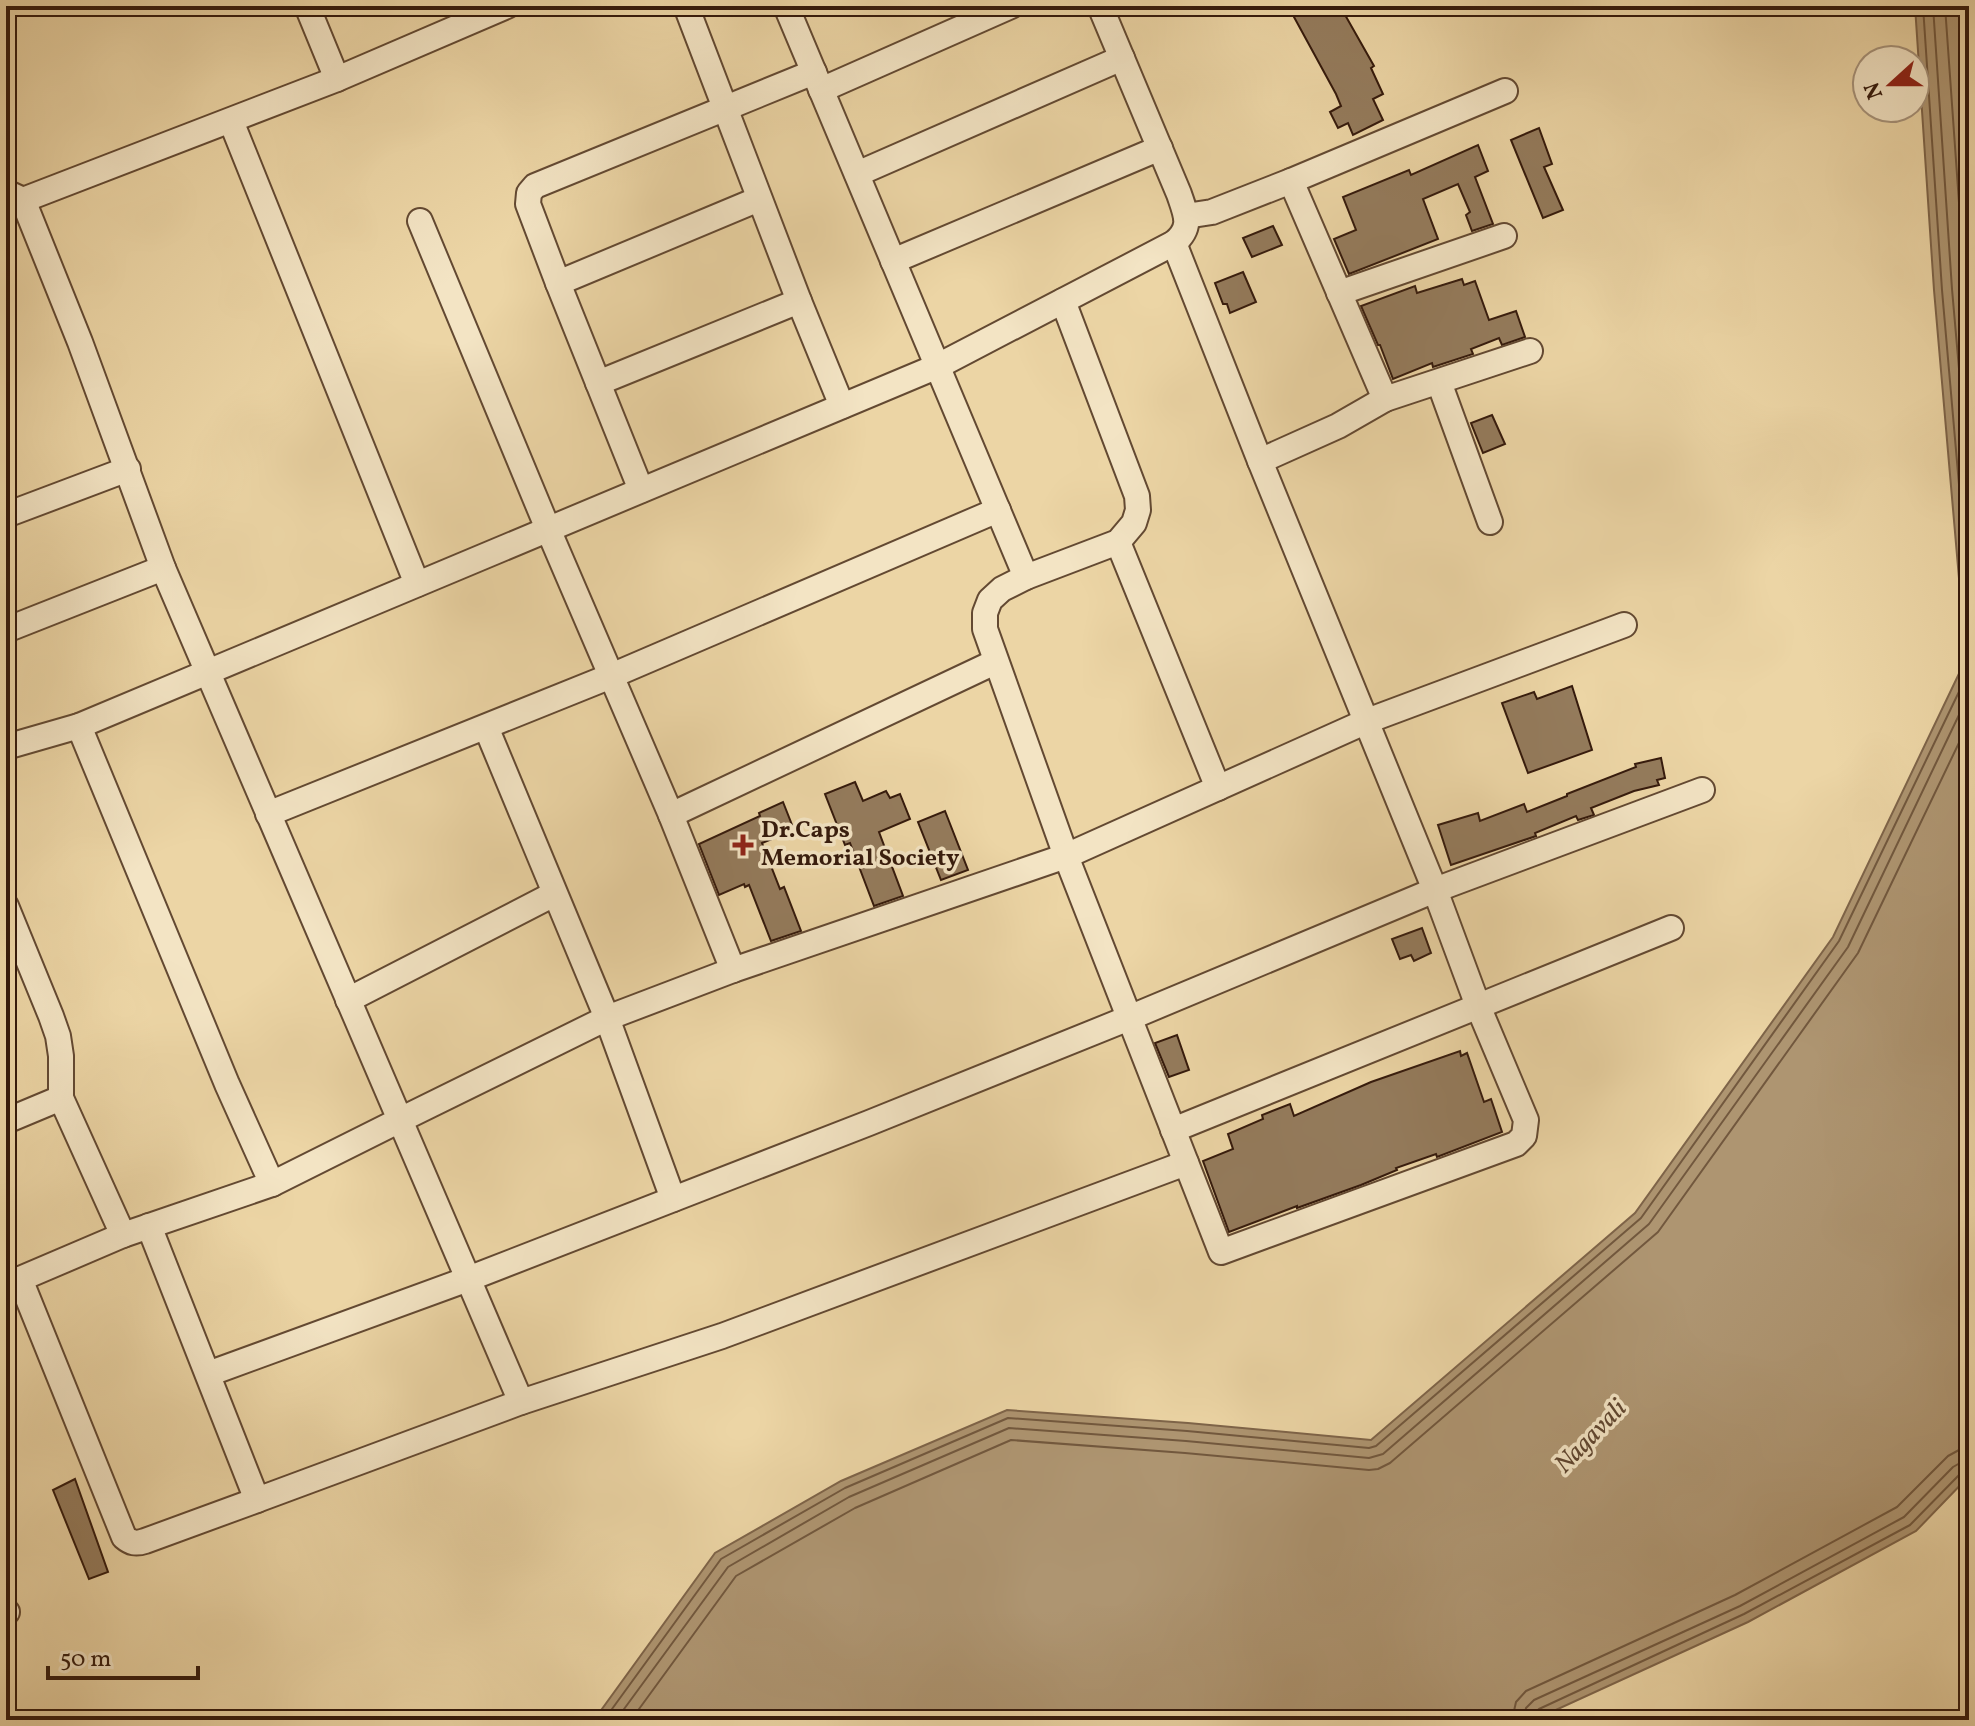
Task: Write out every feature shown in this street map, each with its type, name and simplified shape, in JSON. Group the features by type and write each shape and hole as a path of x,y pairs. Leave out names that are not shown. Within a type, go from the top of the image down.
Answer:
{"street":[{"path":"307,6 337,79"},
{"path":"507,6 231,121 14,196 80,342 163,568 521,1402"},
{"path":"686,6 842,406"},
{"path":"786,6 1026,577"},
{"path":"641,490 528,204 529,193 535,186 724,108 818,81 1011,6"},
{"path":"6,747 79,726 938,366 1174,243 1183,236 1186,216 1100,6"},
{"path":"857,174 1122,58"},
{"path":"1186,216 1212,212 1505,91"},
{"path":"231,121 417,584"},
{"path":"893,261 1160,148"},
{"path":"1291,181 1385,399"},
{"path":"558,283 759,199"},
{"path":"420,221 671,815 733,970"},
{"path":"1339,293 1504,236"},
{"path":"1063,301 1137,496 1138,510 1134,523 1118,542 1002,589 990,600 985,613 985,629 1066,856 1221,1252 1516,1144 1524,1136 1526,1120 1174,243"},
{"path":"598,383 799,301"},
{"path":"1260,461 1338,426 1385,399 1530,351"},
{"path":"1439,382 1490,522"},
{"path":"6,515 128,469"},
{"path":"268,814 611,676 998,510"},
{"path":"1118,542 1218,788"},
{"path":"6,630 163,568"},
{"path":"1186,1163 722,1336 521,1402 137,1543 124,1537 13,1282 123,1235 272,1184 607,1018 733,970 1066,856 1367,721 1624,625"},
{"path":"671,815 995,662"},
{"path":"79,726 221,1070 272,1184"},
{"path":"486,727 607,1018 673,1199"},
{"path":"208,1374 468,1279 869,1123 1435,890 1702,790"},
{"path":"348,1000 554,894"},
{"path":"6,906 58,1036 61,1098 123,1235"},
{"path":"1173,1130 1671,928"},
{"path":"6,1121 61,1098"},
{"path":"149,1226 257,1500"}],"water":[{"name":"Nagavali","path":"1915,6 1969,6 1969,1476 1916,1531 1748,1622 1534,1720 594,1720 715,1553 841,1481 1007,1410 1371,1440 1635,1213 1833,937 1966,659 1923,124 1931,124 1931,44 1918,44"}],"building":[{"path":"1288,6 1340,6 1374,66 1371,68 1383,94 1373,99 1383,120 1353,135 1348,123 1338,128 1330,112 1341,106"},
{"path":"1539,128 1552,164 1544,167 1563,210 1543,218 1511,140"},
{"path":"1478,145 1488,171 1475,177 1493,224 1472,231 1466,215 1470,212 1458,184 1423,199 1438,239 1349,274 1334,239 1356,230 1343,197 1409,170 1411,175"},
{"path":"1273,226 1282,245 1252,257 1243,238"},
{"path":"1243,272 1256,302 1230,313 1215,283"},
{"path":"1462,279 1464,285 1475,281 1489,320 1516,311 1525,337 1502,345 1499,338 1471,349 1473,354 1433,367 1432,363 1393,379 1361,306 1415,286 1417,293"},
{"path":"1492,415 1505,444 1483,453 1471,423"},
{"path":"1572,686 1592,750 1528,773 1502,703 1534,692 1537,699"},
{"path":"1661,758 1665,778 1657,780 1659,785 1591,808 1594,815 1578,820 1576,816 1535,833 1536,836 1451,865 1438,825 1478,813 1480,821 1524,804 1527,812 1636,767 1635,764"},
{"path":"855,782 863,801 886,791 890,798 900,794 910,819 879,832 903,896 874,906 850,843 845,845 825,794"},
{"path":"783,802 794,830 762,843 801,931 771,941 749,885 745,887 744,884 719,895 699,844"},
{"path":"945,811 968,870 941,880 918,822"},
{"path":"1422,928 1431,953 1414,961 1411,955 1400,959 1392,939"},
{"path":"1177,1035 1189,1070 1169,1077 1155,1043"},
{"path":"1460,1051 1461,1056 1467,1053 1484,1102 1491,1099 1502,1132 1437,1157 1436,1154 1396,1168 1361,1185 1229,1232 1203,1161 1233,1149 1228,1134 1290,1104 1294,1116 1371,1082"},
{"path":"75,1479 108,1572 89,1579 53,1490"}],"place":[{"name":"Dr.Caps Memorial Society","path":"743,845"}]}
